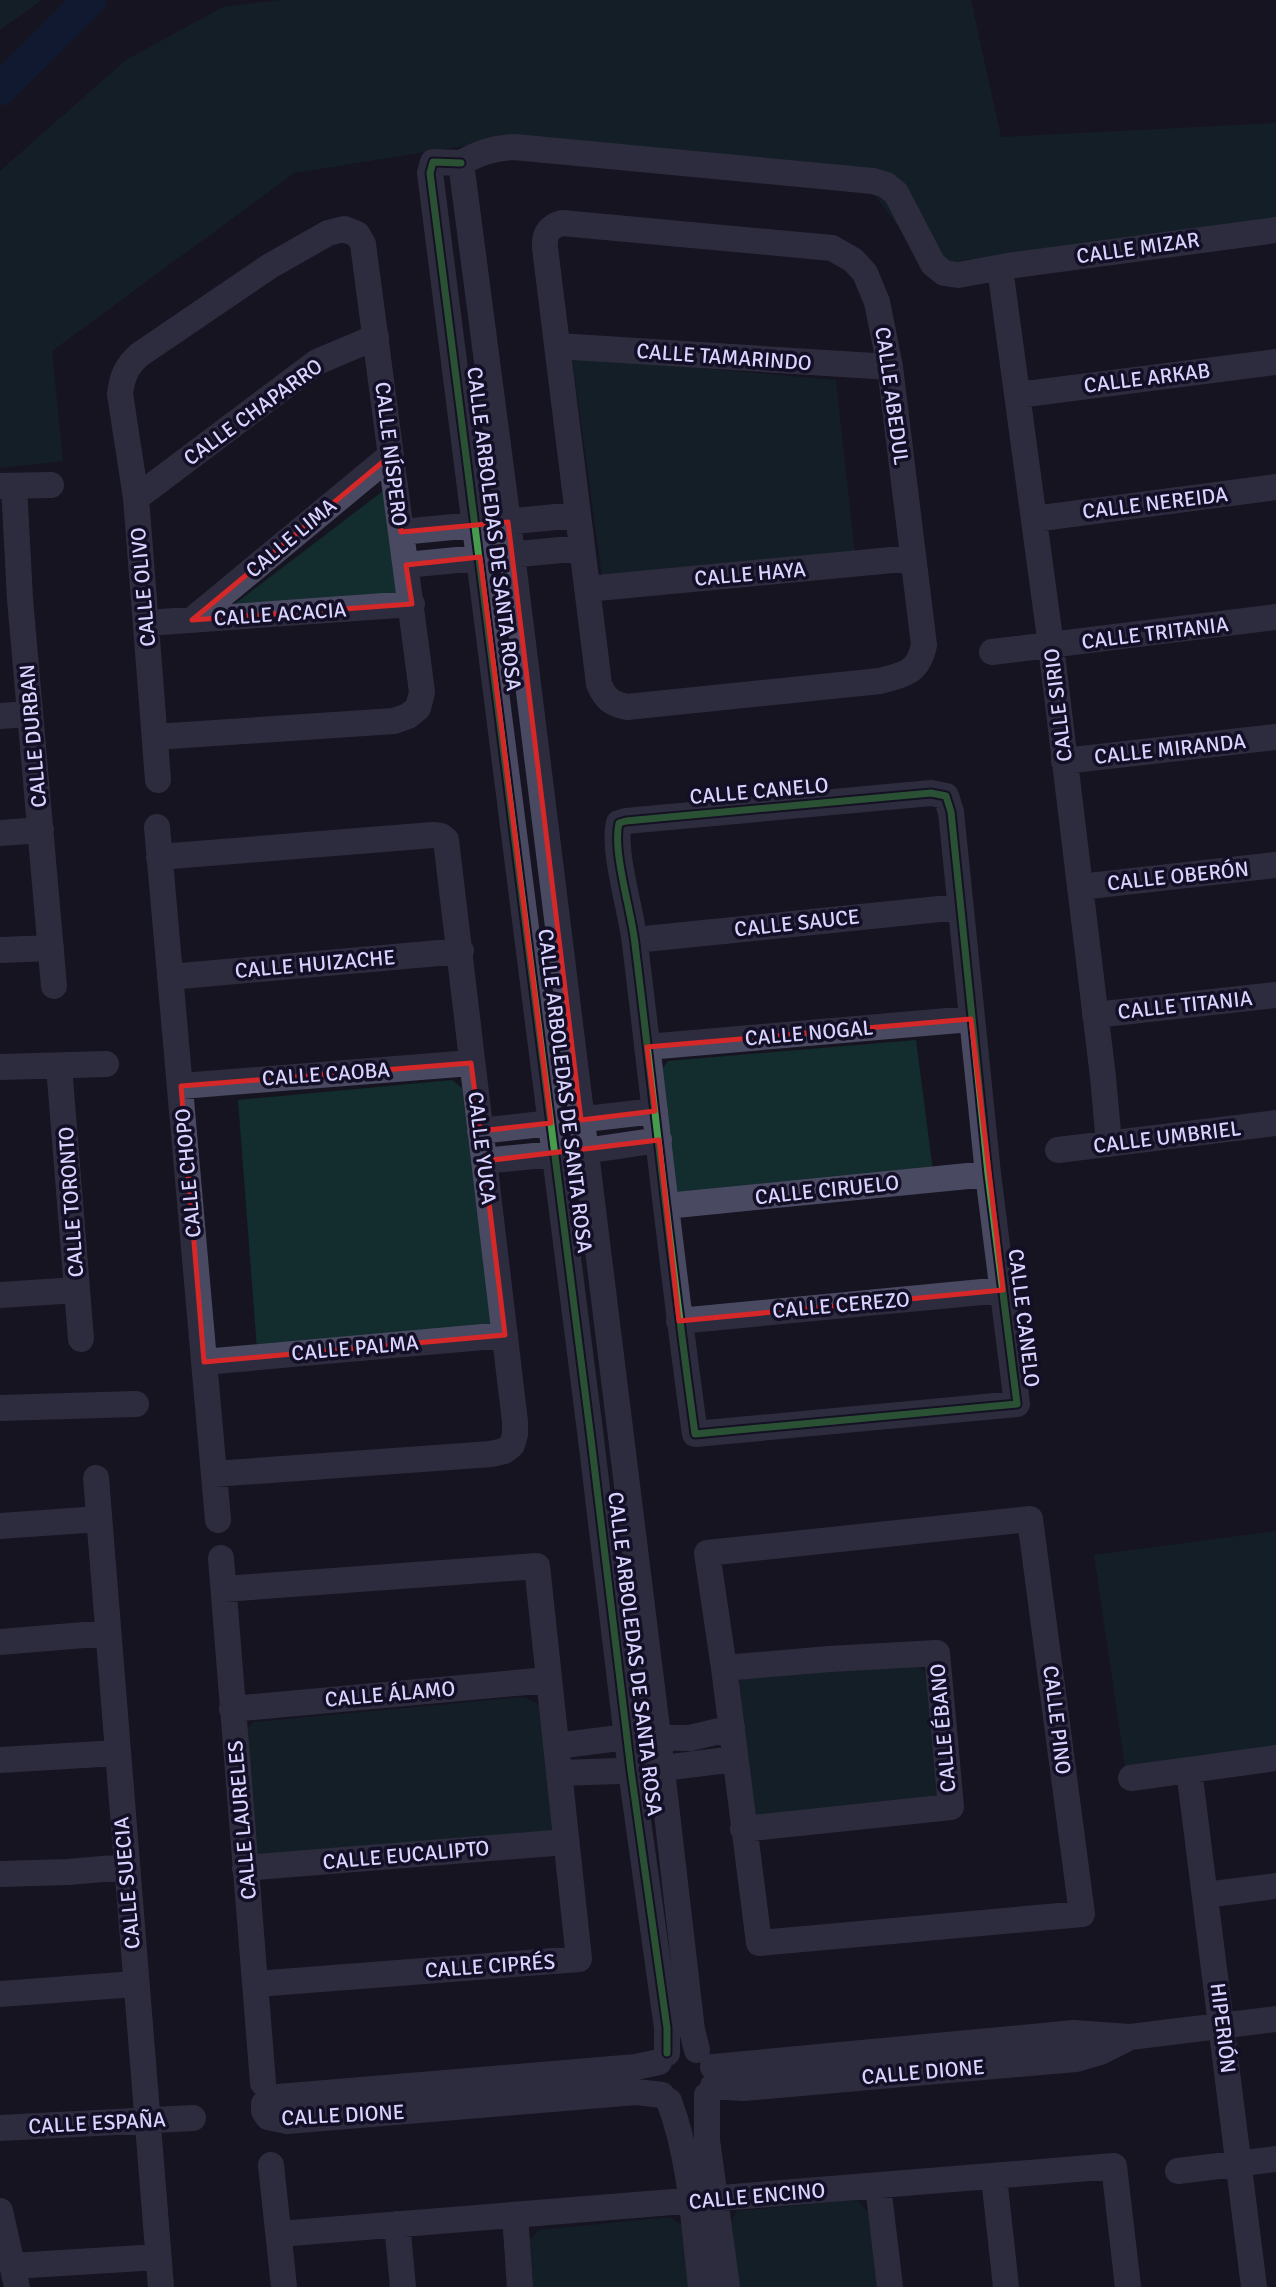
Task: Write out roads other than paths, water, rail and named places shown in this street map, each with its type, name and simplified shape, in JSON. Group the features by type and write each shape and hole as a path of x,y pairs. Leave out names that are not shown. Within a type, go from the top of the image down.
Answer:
{"street":[{"name":"CALLE MIZAR","path":"461,163 495,148 514,147 873,181 886,185 896,193 933,264 944,273 958,275 1276,230"},
{"name":"CALLE ARBOLEDAS DE SANTA ROSA","path":"643,1737 555,1154 430,173 433,162 461,163 582,1120 647,1770 667,2028 663,2058"},
{"name":"CALLE ABEDUL","path":"562,223 832,248 853,260 865,273 877,302 890,367 924,645 918,665 905,674 880,681 627,707 614,704 604,696 599,684 581,548 558,346 544,238 553,225 562,223"},
{"name":"CALLE NÍSPERO","path":"120,394 122,378 128,365 139,355 270,266 328,233 344,229 357,234 363,244 412,604 422,692 418,708 408,716 394,721 155,737"},
{"name":"CALLE SIRIO","path":"1000,268 1051,646 1104,1077 1109,1144"},
{"name":"CALLE CHAPARRO","path":"136,498 317,362 376,337"},
{"name":"CALLE TAMARINDO","path":"558,346 890,367"},
{"name":"CALLE ARKAB","path":"1018,394 1276,362"},
{"name":"CALLE OLIVO","path":"120,394 136,498 159,780"},
{"name":"CALLE LIMA","path":"192,620 390,456"},
{"path":"7,486 51,485"},
{"name":"CALLE DURBAN","path":"7,486 10,599 30,714 54,986"},
{"name":"CALLE NEREIDA","path":"1034,519 1276,487"},
{"path":"401,532 577,515"},
{"path":"406,565 581,548"},
{"name":"CALLE HAYA","path":"587,589 913,558"},
{"name":"CALLE ACACIA","path":"147,623 412,604"},
{"name":"CALLE TRITANIA","path":"992,652 1276,617"},
{"path":"0,716 30,714"},
{"name":"CALLE MIRANDA","path":"1064,761 1276,737"},
{"name":"CALLE CANELO","path":"939,794 946,796 950,805 988,1174 1017,1404 695,1434 679,1321 635,940 617,836 619,823 939,794"},
{"name":"CALLE CHOPO","path":"157,827 218,1520"},
{"path":"0,833 41,830"},
{"name":"CALLE YUCA","path":"159,857 441,836 446,840 515,1434 512,1445 504,1451 491,1454 214,1474"},
{"name":"CALLE OBERÓN","path":"1080,887 1276,865"},
{"name":"CALLE SAUCE","path":"635,940 960,907"},
{"path":"0,950 51,948"},
{"name":"CALLE HUIZACHE","path":"170,977 461,951"},
{"name":"CALLE TITANIA","path":"1095,1015 1276,995"},
{"name":"CALLE NOGAL","path":"647,1047 971,1019"},
{"name":"CALLE CAOBA","path":"181,1086 471,1063"},
{"path":"0,1067 106,1064"},
{"name":"CALLE TORONTO","path":"60,1066 81,1339"},
{"path":"480,1131 654,1111"},
{"name":"CALLE UMBRIEL","path":"1058,1150 1275,1129"},
{"path":"484,1161 585,1151 659,1140"},
{"name":"CALLE CIRUELO","path":"666,1206 988,1174"},
{"path":"0,1295 77,1290"},
{"name":"CALLE CEREZO","path":"679,1321 1003,1290"},
{"name":"CALLE PALMA","path":"204,1362 505,1335"},
{"path":"0,1408 136,1404"},
{"name":"CALLE SUECIA","path":"96,1478 161,2287"},
{"path":"0,1526 99,1519"},
{"name":"CALLE PINO","path":"1030,1519 1082,1913 759,1943 724,1668 707,1553 1030,1519"},
{"name":"CALLE LAURELES","path":"221,1558 263,2083"},
{"name":"CALLE CIPRÉS","path":"224,1590 537,1566 579,1959 256,1984"},
{"path":"0,1642 108,1633"},
{"name":"CALLE ÉBANO","path":"724,1668 937,1653 951,1807 743,1829"},
{"name":"CALLE ÁLAMO","path":"232,1709 548,1680"},
{"path":"556,1746 643,1737 704,1736 732,1728"},
{"path":"0,1760 117,1753"},
{"path":"1131,1778 1276,1758"},
{"path":"560,1773 647,1770 735,1759"},
{"name":"CALLE ARBOLEDAS DE SANTA ROSA","path":"647,1770 692,2030 707,2074 701,2287"},
{"name":"HIPERIÓN","path":"1189,1770 1254,2287"},
{"name":"CALLE EUCALIPTO","path":"245,1868 566,1842"},
{"path":"0,1874 126,1867"},
{"path":"1205,1895 1276,1886"},
{"path":"0,1994 135,1984"},
{"name":"CALLE DIONE","path":"707,2074 743,2088 1076,2059 1100,2052 1130,2037 1276,2019"},
{"path":"687,2047 707,2074 699,2102 690,2105 679,2105 666,2098 656,2085 656,2073 663,2058 676,2048 687,2047"},
{"name":"CALLE DIONE","path":"663,2058 636,2067 278,2097 264,2104 264,2111 268,2118 287,2121 636,2092 666,2098"},
{"name":"CALLE ARBOLEDAS DE SANTA ROSA","path":"666,2098 703,2200 727,2287"},
{"name":"CALLE ESPAÑA","path":"0,2128 193,2118"},
{"path":"1178,2171 1276,2159"},
{"path":"271,2165 284,2287"},
{"name":"CALLE ENCINO","path":"279,2234 1114,2166 1128,2287"},
{"path":"994,2177 1006,2287"},
{"path":"878,2186 890,2287"},
{"path":"0,2211 15,2276 159,2257"},
{"path":"515,2215 520,2287"},
{"path":"397,2224 403,2287"}],"waterway":[{"path":"0,89 90,0"}]}
